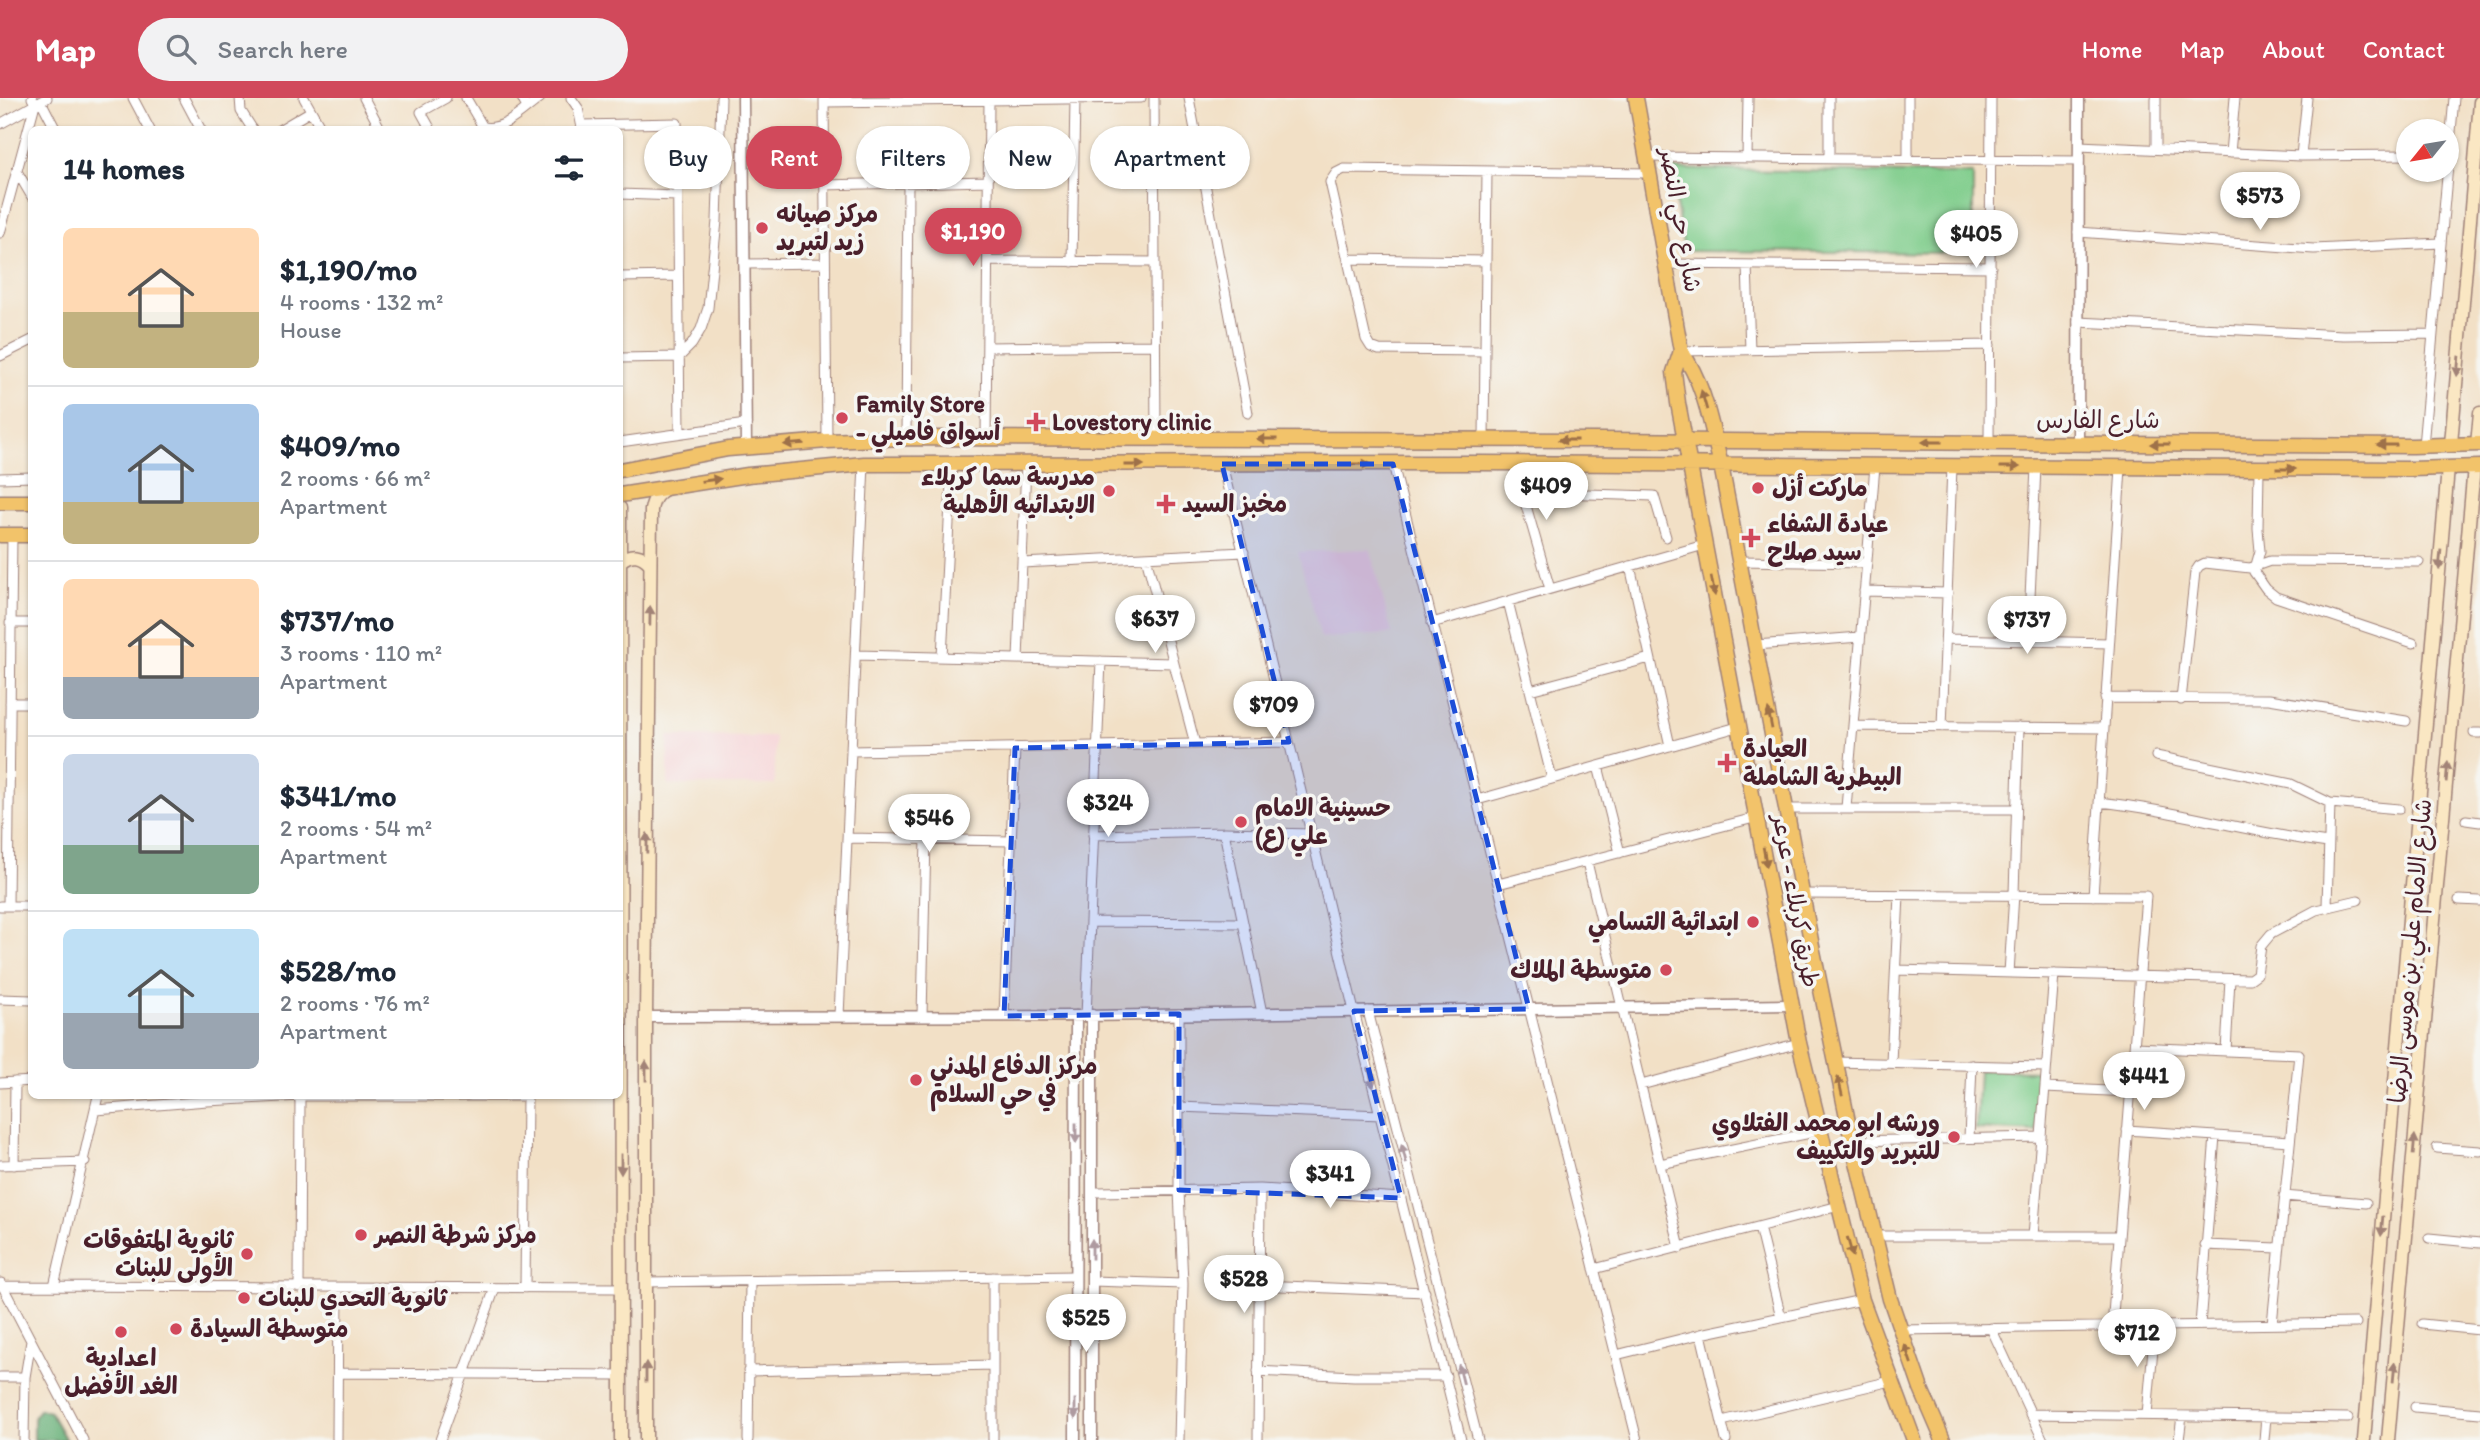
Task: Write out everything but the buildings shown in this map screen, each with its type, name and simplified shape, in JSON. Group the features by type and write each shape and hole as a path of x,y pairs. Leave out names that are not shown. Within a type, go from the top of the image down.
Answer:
{"main road":[{"name":"شارع حي النصر","path":"1636,98 1681,351"},
{"path":"2448,468 2480,102"},
{"name":"طريق كربلاء - عرعر","path":"1681,351 1674,372 1685,440 1799,1043 1862,1300 1914,1440"},
{"name":"طريق كربلاء - عرعر","path":"1681,351 1693,368 1721,465 1835,1062 1874,1236 1900,1330 1941,1436"},
{"path":"2477,467 2480,413"},
{"name":"شارع الفارس","path":"623,469 746,447 906,438 1685,440 2423,446 2479,444"},
{"path":"1600,464 1612,456 1611,445 1602,440"},
{"path":"1726,491 1728,481 1733,475 1758,466 1755,452 1758,445 1768,441"},
{"name":"شارع الفارس","path":"623,495 761,473 864,464 1600,464 2259,469 2477,467"},
{"path":"1653,465 1678,475 1697,501"},
{"name":"شارع الامام علي بن موسى الرضا","path":"2388,1440 2468,530 2477,467"},
{"name":"شارع الامام علي بن موسى الرضا","path":"2364,1440 2448,468"},
{"path":"646,1440 650,564 653,500 669,487"},
{"path":"0,502 28,502"},
{"path":"2443,528 2468,530"},
{"path":"6,535 28,535"},
{"path":"623,559 642,556 650,564"},
{"path":"623,1099 631,1103 646,1097"},
{"path":"621,1440 622,1099"},
{"path":"622,1131 634,1126 646,1132"},
{"path":"1897,1398 1911,1399 1921,1389"},
{"path":"1914,1440 1924,1430 1941,1436"}],"street":[{"path":"133,98 148,126"},
{"path":"184,98 199,126"},
{"path":"240,98 242,111 251,126"},
{"path":"304,98 320,126"},
{"path":"364,98 379,126"},
{"path":"466,98 479,126"},
{"path":"522,98 527,108"},
{"path":"497,126 509,122 540,98"},
{"path":"571,98 578,108 582,126"},
{"path":"623,358 679,356 692,344 701,329 708,308 717,221 721,98"},
{"path":"744,98 746,447"},
{"path":"824,126 824,100 1140,98"},
{"path":"1154,98 1156,439"},
{"path":"1189,98 1248,413"},
{"path":"1747,158 1748,98"},
{"path":"1829,98 1829,158"},
{"path":"1908,98 1908,159"},
{"path":"1989,442 1992,98"},
{"path":"2078,443 2079,98"},
{"path":"2155,149 2156,98"},
{"path":"2230,153 2235,98"},
{"path":"2301,156 2307,98"},
{"path":"2452,119 2454,98"},
{"path":"429,126 421,112 442,99"},
{"path":"989,99 989,126"},
{"path":"1072,262 1075,99"},
{"path":"0,124 39,100"},
{"path":"39,100 54,126"},
{"path":"32,126 39,100"},
{"path":"286,126 311,111"},
{"path":"606,126 677,123 680,433"},
{"path":"0,233 28,138"},
{"path":"2079,146 2301,156 2396,155"},
{"path":"1647,157 2079,161"},
{"path":"1485,351 1379,350 1371,347 1366,339 1330,182 1336,173 1344,169 1650,173"},
{"path":"1484,440 1487,171"},
{"path":"18,173 28,190"},
{"path":"2423,446 2446,182"},
{"path":"824,189 827,441"},
{"path":"906,438 908,189"},
{"path":"986,439 988,189"},
{"path":"623,194 677,196"},
{"path":"2078,232 2314,249 2441,243"},
{"path":"1348,259 1486,261"},
{"path":"988,261 1155,262"},
{"path":"744,264 824,263"},
{"path":"1666,264 1991,267"},
{"path":"1747,265 1749,349"},
{"path":"623,277 678,276"},
{"path":"2078,322 2343,335 2433,334"},
{"path":"0,356 28,342"},
{"path":"987,347 1155,345"},
{"path":"1681,351 1990,345"},
{"path":"623,442 746,424"},
{"path":"839,1016 864,464"},
{"path":"1222,464 1354,1012 1461,1440"},
{"path":"1393,464 1637,1440"},
{"path":"1514,464 1550,589"},
{"path":"942,657 952,465"},
{"path":"1018,659 1026,466"},
{"path":"1846,808 1875,466"},
{"path":"1942,727 1952,467"},
{"path":"2028,641 2036,467"},
{"path":"2093,896 2120,468"},
{"path":"2259,469 2260,551 2254,568 2261,584 2276,597 2413,643"},
{"path":"0,478 28,477"},
{"path":"1522,492 1654,496 1666,537"},
{"path":"6,535 10,703 4,823 4,906 28,906"},
{"path":"1432,623 1704,545"},
{"path":"1022,563 1244,552"},
{"path":"1146,557 1195,744"},
{"path":"1739,561 1867,563"},
{"path":"2181,700 2196,568 2205,564 2254,568 2270,561 2419,562"},
{"path":"1630,566 1670,746"},
{"path":"1864,591 1948,593"},
{"path":"1508,601 1552,779"},
{"path":"10,623 28,623"},
{"path":"1756,645 1860,637"},
{"path":"1946,639 2109,643"},
{"path":"856,655 1173,663"},
{"path":"1530,690 1650,658"},
{"path":"1092,1440 1092,1037 1085,1015 1101,661"},
{"path":"2105,698 2269,699 2406,721"},
{"path":"10,703 28,703"},
{"path":"1477,800 1741,726"},
{"path":"1853,726 2104,728"},
{"path":"2009,973 2019,727"},
{"path":"851,751 1289,742"},
{"path":"1004,1016 1015,748"},
{"path":"2157,756 2291,784 2330,803 2399,809"},
{"path":"1598,766 1620,853"},
{"path":"2099,802 2169,811 2271,835 2328,843"},
{"path":"2327,906 2330,803"},
{"path":"1787,809 2016,809"},
{"path":"1498,884 1758,817"},
{"path":"2466,820 2480,821"},
{"path":"1093,835 1224,832 1311,834"},
{"path":"1224,832 1262,1013"},
{"path":"847,838 1011,841"},
{"path":"922,1016 926,839"},
{"path":"1587,862 1680,1248"},
{"path":"1802,894 2146,896 2112,1327"},
{"path":"1891,1062 1899,895"},
{"path":"1896,970 2139,978 2252,978 2259,970 2261,946 2267,937 2305,915 2327,906 2358,900"},
{"path":"2459,900 2480,901"},
{"path":"1090,922 1243,923"},
{"path":"2033,1236 2054,974"},
{"path":"2226,1051 2230,979"},
{"path":"0,999 28,1000"},
{"path":"646,1017 1004,1016 1792,1004"},
{"path":"1368,1011 1478,1440"},
{"path":"1179,1014 1179,1190 1183,1284 1179,1440"},
{"path":"1075,1440 1076,1035 1085,1015"},
{"path":"1076,1035 1080,1031 1086,1031 1092,1037"},
{"path":"1641,1085 1799,1043"},
{"path":"2134,1047 2298,1054 2272,1324"},
{"path":"1835,1062 2046,1067"},
{"path":"1969,1138 1972,1065"},
{"path":"0,1083 28,1081"},
{"path":"14,1165 15,1082"},
{"path":"2045,1088 2130,1092"},
{"path":"54,1286 98,1099"},
{"path":"96,1110 198,1099"},
{"path":"299,1288 300,1099"},
{"path":"525,1288 527,1099"},
{"path":"1179,1107 1381,1115"},
{"path":"2127,1130 2290,1142"},
{"path":"1660,1164 1821,1131"},
{"path":"2200,1325 2215,1136"},
{"path":"1852,1141 2040,1137"},
{"path":"2437,1148 2480,1151"},
{"path":"0,1165 85,1162"},
{"path":"1098,1192 1260,1189 1401,1198"},
{"path":"1258,1440 1260,1189"},
{"path":"2284,1196 2366,1203"},
{"path":"1594,1269 1839,1206"},
{"path":"1759,1227 1781,1317"},
{"path":"1874,1236 2119,1236"},
{"path":"2430,1238 2480,1243"},
{"path":"2205,1245 2278,1248"},
{"path":"646,1282 1075,1276"},
{"path":"993,1277 993,1440"},
{"path":"748,1440 750,1281"},
{"path":"1092,1282 1183,1284"},
{"path":"83,1440 1,1285 621,1288"},
{"path":"1259,1286 1425,1292"},
{"path":"337,1440 338,1288"},
{"path":"440,1440 495,1288"},
{"path":"1616,1355 1862,1300"},
{"path":"1900,1330 2356,1323"},
{"path":"2422,1324 2480,1329"},
{"path":"2147,1415 2155,1326"},
{"path":"1991,1328 2043,1440"},
{"path":"1701,1334 1726,1440"},
{"path":"24,1440 25,1377 31,1340"},
{"path":"1075,1359 1085,1366 1092,1360"},
{"path":"748,1371 993,1365"},
{"path":"1075,1375 1083,1370 1089,1371 1092,1376"},
{"path":"1258,1371 1354,1376 1446,1376"},
{"path":"338,1373 621,1375"},
{"path":"0,1377 25,1377"},
{"path":"1722,1421 1891,1381"},
{"path":"2414,1407 2480,1413"},
{"path":"2031,1414 2348,1418"},
{"path":"2179,1440 2182,1416"},
{"path":"2264,1440 2266,1417"}],"highlighted area":[{"path":"1222,464 1393,464 1529,1009 1354,1011 1401,1198 1179,1190 1179,1014 1004,1016 1015,748 1289,742"}],"shaded area":[{"path":"1370,549 1392,634 1321,638 1298,552"},
{"path":"668,736 775,737 775,785 668,785"}],"green space":[{"path":"1670,169 1973,174 1973,253 1684,251"},
{"path":"1979,1070 2040,1071 2036,1132 1976,1129"},
{"path":"40,1409 50,1412 66,1440 34,1440 34,1416"}],"place":[{"name":"مركز صيانه زيد لتبريد","path":"762,228"},
{"name":"Family Store - أسواق فاميلي","path":"842,418"},
{"name":"Lovestory clinic","path":"1036,422"},
{"name":"ماركت أزل","path":"1758,488"},
{"name":"مدرسة سما كربلاء الابتدائيه الأهلية","path":"1109,491"},
{"name":"مخبز السيد","path":"1166,504"},
{"name":"عيادة الشفاء سيد صلاح","path":"1751,538"},
{"name":"العيادة البيطرية الشاملة","path":"1727,763"},
{"name":"حسينية الامام علي (ع)","path":"1241,822"},
{"name":"ابتدائية التسامي","path":"1753,922"},
{"name":"متوسطة الملاك","path":"1666,970"},
{"name":"مركز الدفاع المدني في حي السلام","path":"916,1080"},
{"name":"ورشه ابو محمد الفتلاوي للتبريد والتكييف","path":"1954,1137"},
{"name":"مركز شرطة النصر","path":"361,1235"},
{"name":"ثانوية المتفوقات الأولى للبنات","path":"247,1254"},
{"name":"ثانوية التحدي للبنات","path":"244,1298"},
{"name":"متوسطة السيادة","path":"176,1329"},
{"name":"اعدادية الغد الأفضل","path":"121,1332"}]}
